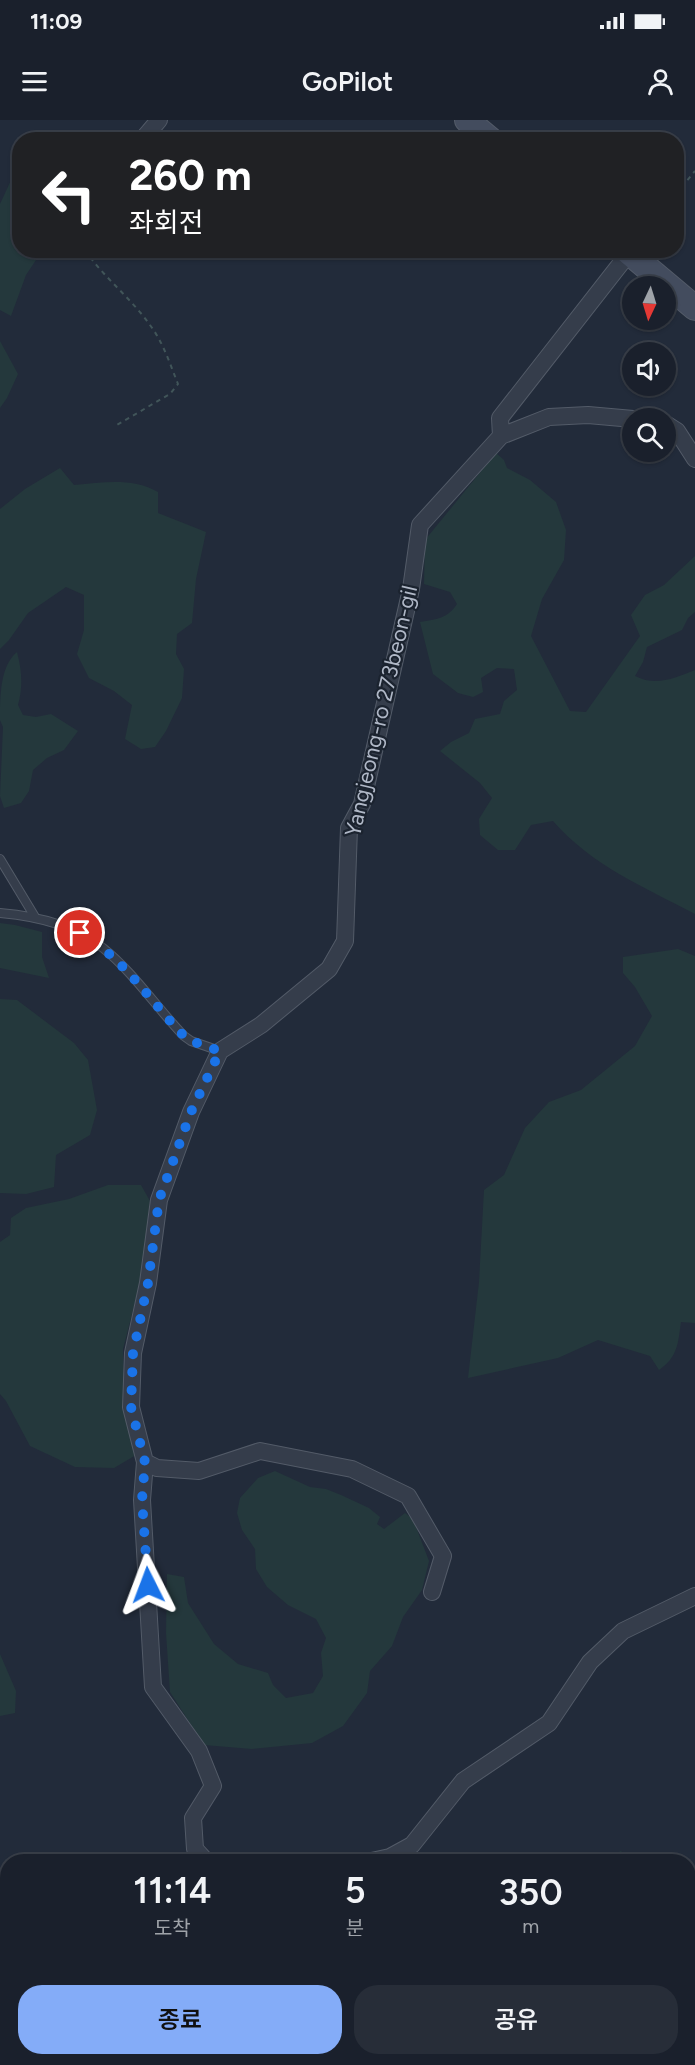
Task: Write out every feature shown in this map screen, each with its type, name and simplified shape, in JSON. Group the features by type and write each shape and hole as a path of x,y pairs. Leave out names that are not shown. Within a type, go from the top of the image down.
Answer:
{"main road":[{"path":"467,120 481,132"},
{"path":"634,258 695,308"}],"street":[{"path":"149,132 159,120"},
{"name":"Yangjeong-ro 273beon-gil","path":"220,1051 261,1025 329,969 345,941 349,828 362,804 411,589 420,525 501,436 500,418 622,258"},
{"path":"501,436 549,417 588,415 622,418"},
{"path":"676,430 695,459"},
{"path":"200,1854 195,1849 194,1818 213,1786 199,1751 153,1687 142,1500 145,1462 131,1407 133,1353 148,1283 159,1200 191,1112 220,1051"},
{"path":"145,1462 157,1468 199,1471 260,1451 352,1469 408,1496 443,1556 432,1592"},
{"path":"396,1854 412,1845 463,1781 549,1724 590,1662 623,1631 695,1596"}],"lane":[{"path":"0,859 35,916"},
{"path":"0,913 35,916 80,933 102,946 148,993 184,1036 191,1041 220,1051"}],"path":[{"path":"684,184 695,171"},
{"path":"91,258 151,325 168,357 178,384 170,394 115,426"}],"green space":[{"path":"12,178 12,258 37,258 26,275 11,316 0,310 0,204"},
{"path":"0,341 18,374 0,408"},
{"path":"496,453 504,460 507,468 530,480 556,502 566,530 564,560 542,599 531,636 570,711 586,712 640,636 631,615 645,595 664,585 695,556 695,612 688,618 682,630 647,647 643,662 635,676 658,681 695,670 695,914 601,863 568,837 553,821 531,825 515,850 498,850 480,835 479,819 492,798 480,783 440,751 451,742 469,733 475,719 500,714 504,701 517,690 514,669 497,668 481,678 483,692 473,697 458,693 433,674 420,622 437,619 457,604 450,592 424,584 425,540"},
{"path":"60,468 74,485 117,482 148,487 158,492 158,513 206,532 196,579 192,623 177,634 176,654 184,669 182,698 166,731 155,747 141,749 125,739 132,705 114,691 89,678 77,654 84,630 84,595 66,587 28,613 0,649 0,509 25,489"},
{"path":"17,652 21,679 18,705 23,715 36,717 51,714 78,731 64,750 47,758 33,770 29,791 21,803 4,808 0,796 3,727 0,720 1,692 7,665"},
{"path":"0,923 42,932 42,957 49,978 0,968"},
{"path":"678,949 695,956 695,1323 681,1322 674,1355 659,1370 650,1356 598,1340 558,1358 468,1378 479,1282 484,1190 504,1175 525,1128 549,1102 581,1090 635,1046 652,1016 635,987 623,973 623,957"},
{"path":"0,999 17,1000 74,1043 88,1060 97,1110 90,1135 56,1155 54,1187 26,1194 0,1193"},
{"path":"108,1185 141,1185 150,1201 142,1275 123,1349 125,1414 136,1455 114,1468 75,1467 30,1446 0,1394 0,1242 10,1235 11,1218 26,1208 69,1199"},
{"path":"275,1471 310,1487 326,1489 369,1508 380,1517 377,1524 384,1529 405,1513 413,1519 429,1561 422,1590 403,1617 392,1646 370,1671 367,1693 343,1726 312,1743 252,1749 204,1745 170,1692 166,1633 167,1574 184,1577 188,1603 214,1644 238,1664 268,1673 273,1685 286,1698 313,1693 323,1676 321,1653 326,1638 316,1619 288,1605 267,1587 256,1569 255,1549 242,1530 237,1513 240,1498 258,1478"},
{"path":"0,1654 16,1691 15,1713 0,1716"}],"route":[{"path":"80,933 102,946 148,993 184,1036 191,1041 220,1051 191,1112 159,1200 148,1283 133,1353 131,1407 145,1462 142,1500 148,1585"}]}
